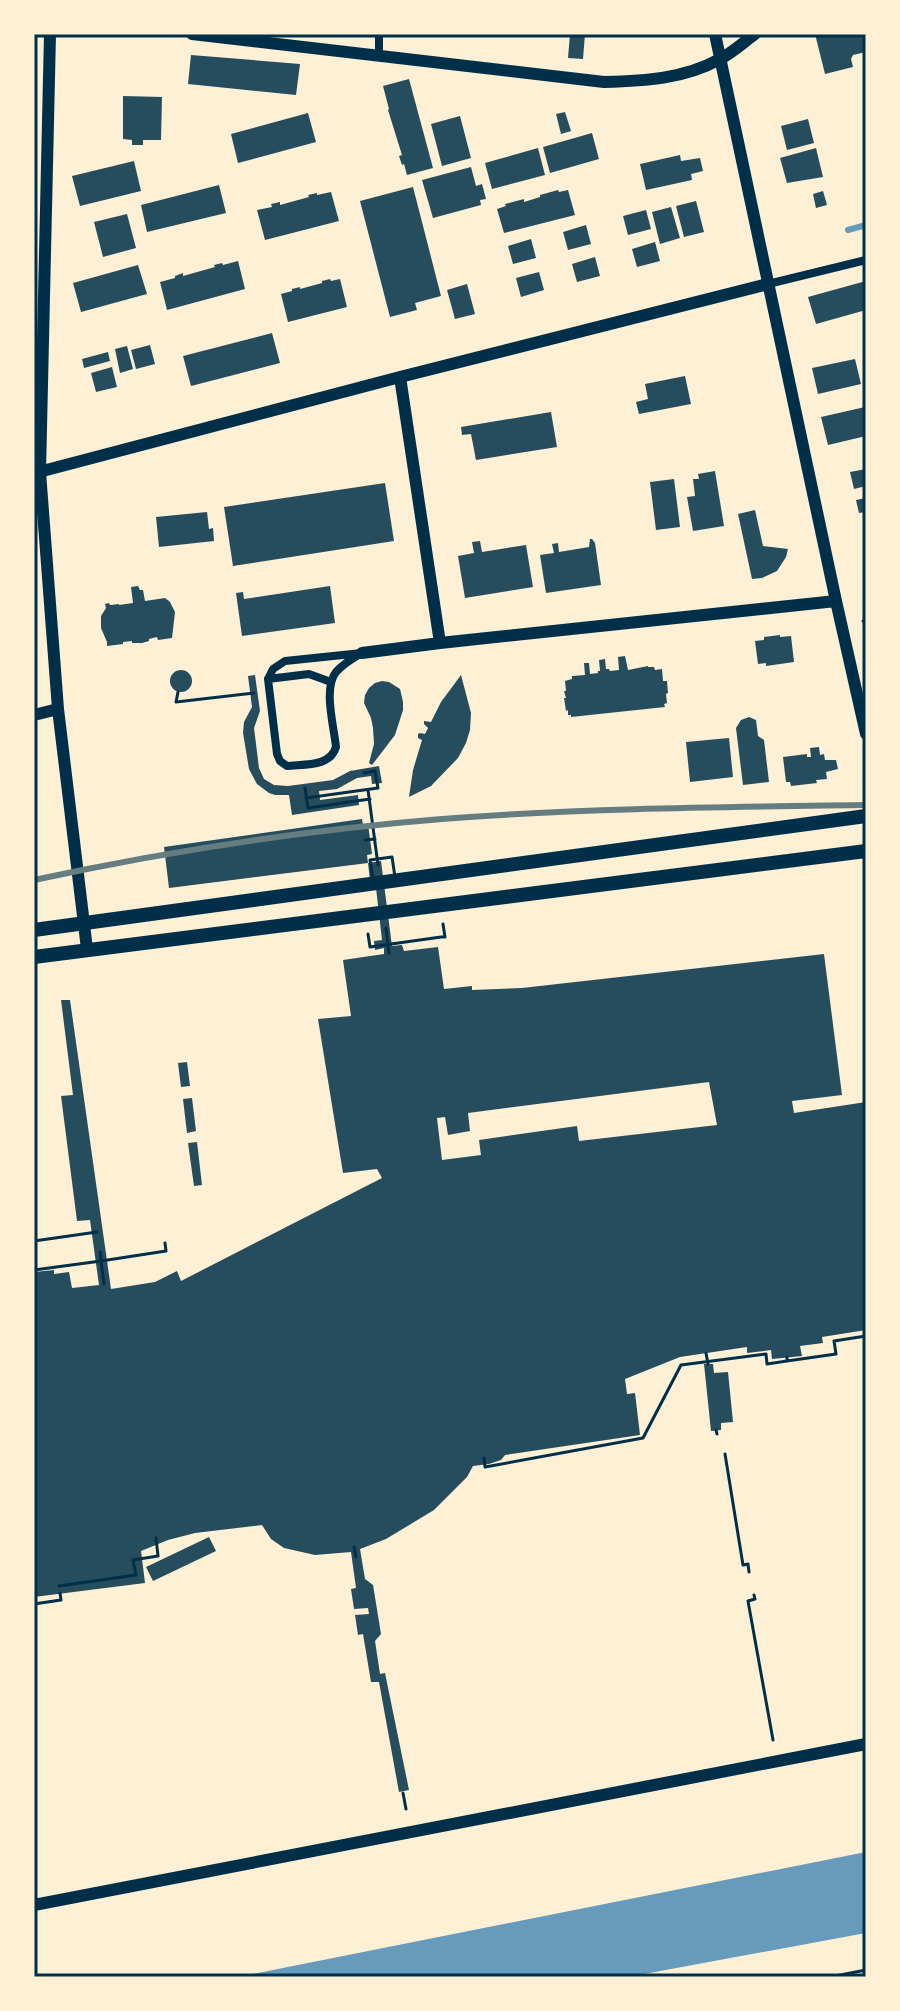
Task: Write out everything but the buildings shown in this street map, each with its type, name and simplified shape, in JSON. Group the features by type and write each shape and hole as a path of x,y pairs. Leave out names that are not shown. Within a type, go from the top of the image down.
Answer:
{"main road":[{"path":"34,930 866,816"},
{"path":"34,957 866,851"}],"street":[{"path":"50,34 40,173 37,473 58,709 87,949"},
{"path":"192,34 604,82 643,81 681,75 720,59 755,34"},
{"path":"379,34 379,57"},
{"path":"715,34 866,734"},
{"path":"37,473 400,377 866,260"},
{"path":"400,377 440,643"},
{"path":"362,653 334,674 329,689 336,747 333,756 325,762 287,766 277,754 268,679 273,669 285,661 836,601"},
{"path":"268,679 309,674 331,682"},
{"path":"34,715 58,709"},
{"path":"34,1905 866,1744"}],"path":[{"path":"178,692 176,702 254,693"},
{"path":"306,798 378,788 375,771 364,773"},
{"path":"305,788 308,808 370,799"},
{"path":"368,790 378,860 371,862"},
{"path":"365,840 375,839"},
{"path":"368,934 370,947 445,937 443,924"},
{"path":"34,1241 97,1232"},
{"path":"34,1270 166,1251 165,1243"},
{"path":"100,1252 104,1284"},
{"path":"484,1458 485,1467 643,1438 681,1365 766,1354 767,1364 836,1354 834,1341 866,1336"},
{"path":"706,1353 707,1362"},
{"path":"725,1454 743,1565 748,1564 749,1572"},
{"path":"59,1586 136,1575 133,1560 158,1556 156,1538"},
{"path":"354,1547 356,1557"},
{"path":"34,1604 61,1600 60,1593"},
{"path":"754,1595 755,1599 748,1601 773,1740"},
{"path":"403,1793 406,1809"},
{"path":"830,1977 866,1970"}],"water":[{"path":"866,1852 866,1933 628,1977 238,1977"}],"waterway":[{"path":"848,230 866,225"}],"railway":[{"path":"34,880 237,843 391,824 601,810 866,805"}]}
